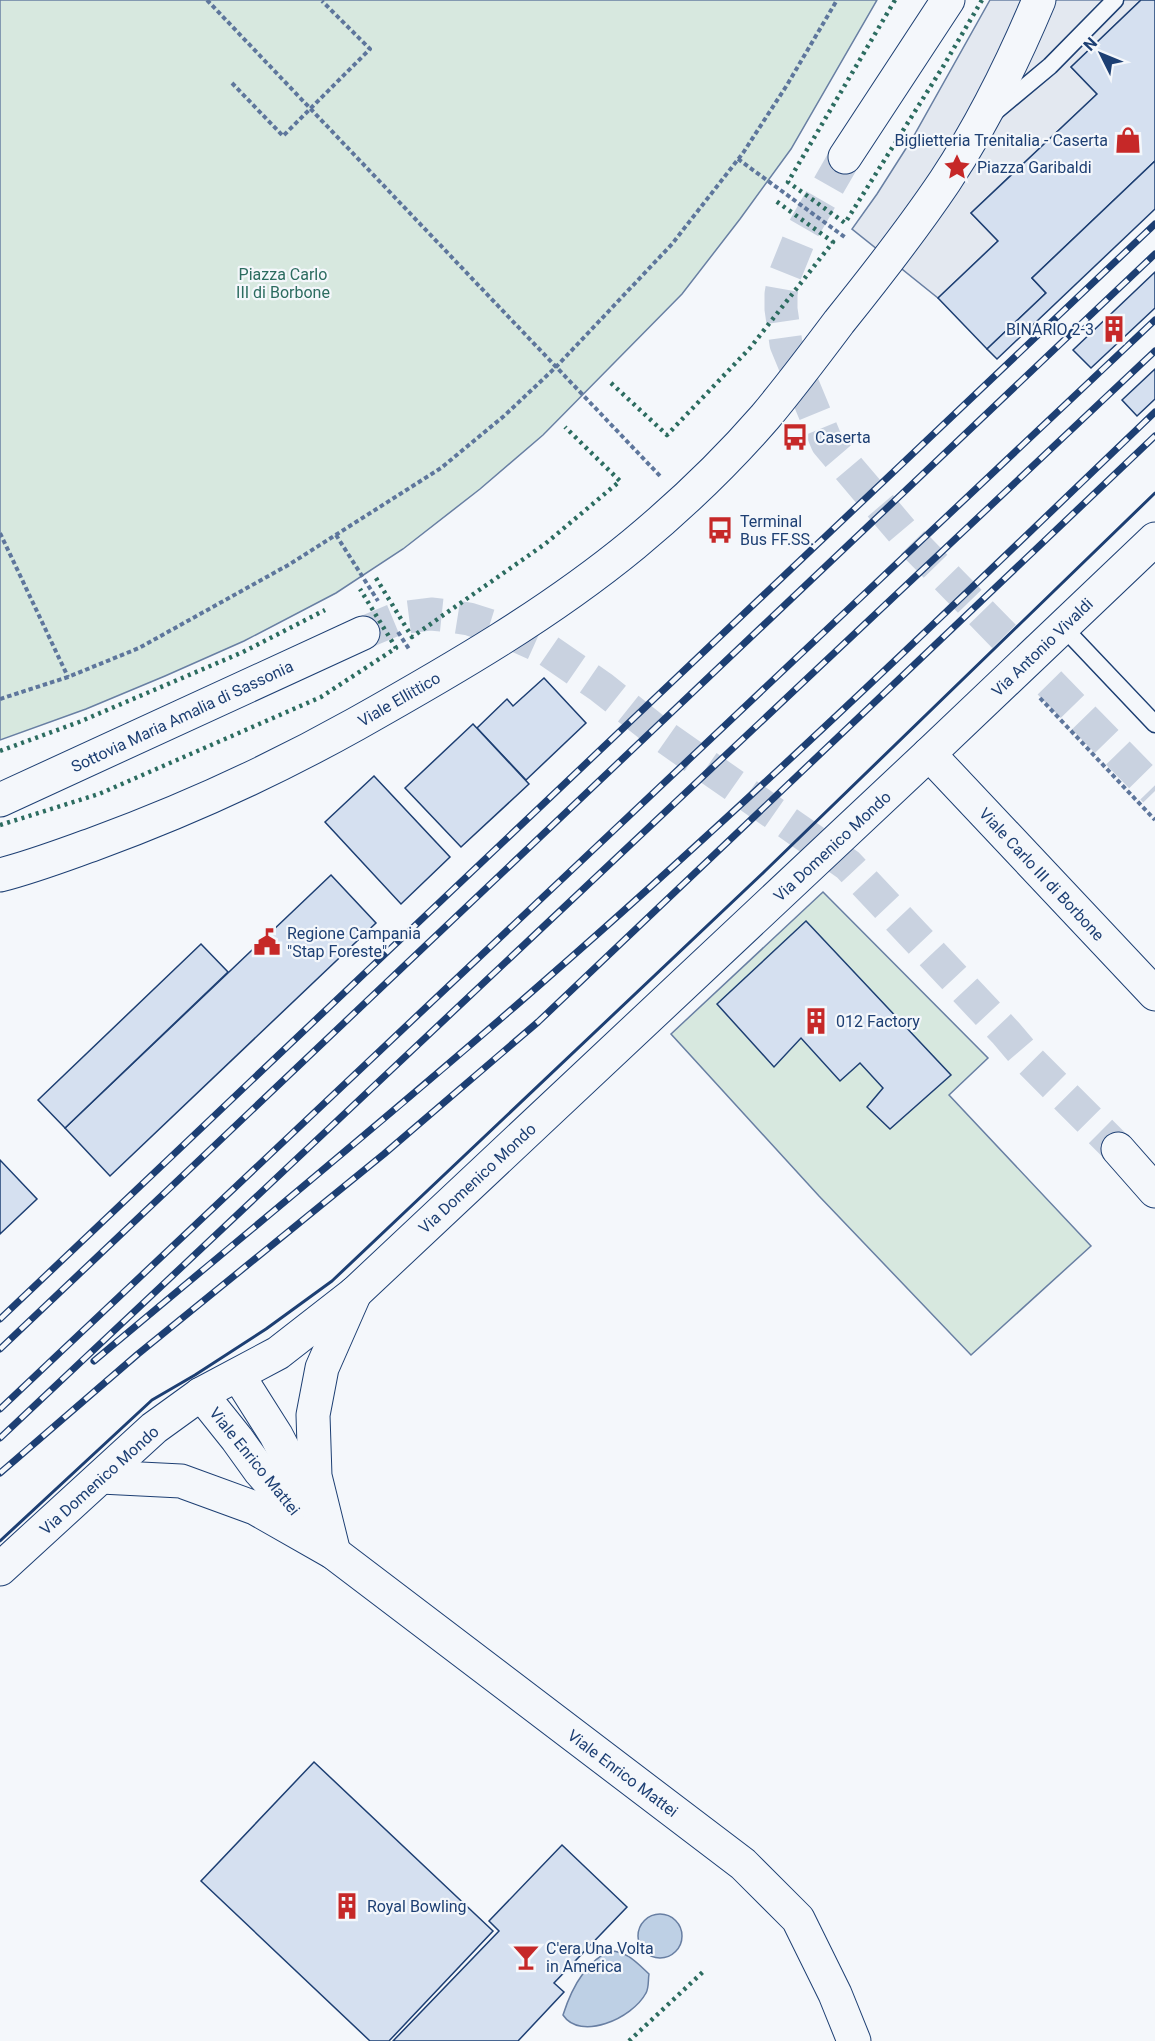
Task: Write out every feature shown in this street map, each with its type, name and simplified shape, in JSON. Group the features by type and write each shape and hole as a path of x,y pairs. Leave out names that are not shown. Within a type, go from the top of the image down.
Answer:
{"street":[{"path":"845,157 948,0"},
{"path":"979,125 1018,49 1039,0"},
{"name":"Viale Ellittico","path":"0,875 113,837 256,776 336,735 441,675 543,611 609,564 684,501 768,414 888,260 946,179 979,125"},
{"name":"Via Antonio Vivaldi","path":"929,754 1155,539"},
{"name":"Sottovia Maria Amalia di Sassonia","path":"0,800 363,633"},
{"name":"Viale Carlo III di Borbone","path":"929,754 1155,994"},
{"name":"Via Domenico Mondo","path":"0,1569 154,1428 201,1394 278,1353 355,1293 929,754"},
{"path":"1118,1149 1155,1191"},
{"name":"Viale Enrico Mattei","path":"334,1553 315,1476 313,1415 322,1368 355,1293"},
{"name":"Viale Enrico Mattei","path":"238,1375 276,1435 334,1553"},
{"name":"Viale Enrico Mattei","path":"201,1394 237,1438 260,1471 334,1553"},
{"name":"Viale Enrico Mattei","path":"101,1477 181,1481 255,1508 334,1553 743,1864 798,1919 835,1994 854,2041"}],"lane":[{"path":"979,125 1050,66 1116,0"},
{"path":"1063,627 1155,724"}],"path":[{"path":"207,0 684,501"},
{"path":"0,699 68,677 139,648 290,564 441,468 504,416 556,367 672,244 738,159 787,85 837,0"},
{"path":"232,83 283,136 370,49 322,1"},
{"path":"738,159 846,238"},
{"path":"0,533 68,677"},
{"path":"336,535 379,602"},
{"path":"397,630 409,649"},
{"path":"1015,672 1155,820"}],"green space":[{"name":"Piazza Carlo III di Borbone","path":"0,0 877,0 791,149 682,294 543,435 480,489 403,549 336,593 244,641 165,676 86,709 0,740"},
{"path":"823,892 988,1058 949,1095 1091,1246 971,1355 819,1196 671,1034"}],"shaded area":[{"name":"Piazza Garibaldi","path":"990,0 1141,0 1071,67 1097,94 971,213 998,241 938,298 852,229 912,139"}],"water":[{"path":"660,1914 676,1920 682,1936 676,1952 660,1958 644,1952 638,1936 644,1920"},
{"path":"610,1951 627,1955 649,1974 646,1993 630,2011 606,2024 581,2026 571,2023 563,2015 570,1996 586,1969"}],"building":[{"path":"1141,0 1155,0 1155,161 1032,278 1046,293 987,349 938,298 998,241 971,213 1097,94 1071,67"},
{"path":"1155,161 1155,209 997,359 987,349 1046,293 1032,278"},
{"name":"BINARIO 2-3","path":"1155,272 1155,308 1091,368 1073,350"},
{"path":"1155,369 1155,399 1137,416 1122,400"},
{"path":"544,678 586,723 526,780 477,728 507,699 513,706"},
{"path":"473,724 529,784 461,847 405,788"},
{"path":"374,776 450,857 401,904 325,822"},
{"path":"331,875 376,923 110,1176 65,1128"},
{"name":"012 Factory","path":"806,921 951,1075 890,1129 867,1107 883,1088 860,1063 840,1081 801,1038 774,1067 717,1004"},
{"path":"201,944 228,972 65,1128 38,1100"},
{"path":"0,1160 37,1199 0,1234"},
{"name":"Royal Bowling","path":"314,1762 493,1931 389,2041 370,2041 201,1881"},
{"name":"C'era Una Volta in America","path":"562,1845 627,1907 554,1983 564,1992 518,2041 393,2041 499,1931 489,1921"}],"tunnel":[{"path":"845,157 803,230 784,277 781,294 786,344 827,443 906,536 1155,791"},
{"path":"363,633 399,618 431,614 469,619 504,630 546,649 601,687 659,733 848,865 1029,1060 1118,1149"}],"railway":[{"path":"0,1319 1155,224"},
{"path":"0,1349 1155,254"},
{"path":"0,1409 1155,320"},
{"path":"0,1438 1155,351"},
{"path":"94,1361 432,1078 621,913 852,701 1155,412"},
{"path":"0,1473 138,1354 384,1154 538,1022 1155,436"}],"hedge":[{"path":"895,0 788,182 845,223 982,0"},
{"path":"611,383 667,435 750,348 833,242 776,201"},
{"path":"376,578 412,637 545,544 620,481 565,427"},
{"path":"0,825 99,794 321,697 396,648 360,589"},
{"path":"0,751 79,722 243,652 325,610"},
{"path":"629,2041 705,1970"}],"wall":[{"path":"0,1541 152,1400 266,1329 332,1281 765,871 1155,493"}],"place":[{"name":"Biglietteria Trenitalia - Caserta","path":"1128,140"},
{"name":"Piazza Garibaldi","path":"957,167"},
{"name":"BINARIO 2-3","path":"1114,329"},
{"name":"Caserta","path":"795,437"},
{"name":"Terminal Bus FF.SS.","path":"720,530"},
{"name":"Regione Campania \"Stap Foreste\"","path":"267,942"},
{"name":"012 Factory","path":"816,1021"},
{"name":"Royal Bowling","path":"347,1906"},
{"name":"C'era Una Volta in America","path":"526,1957"}]}
